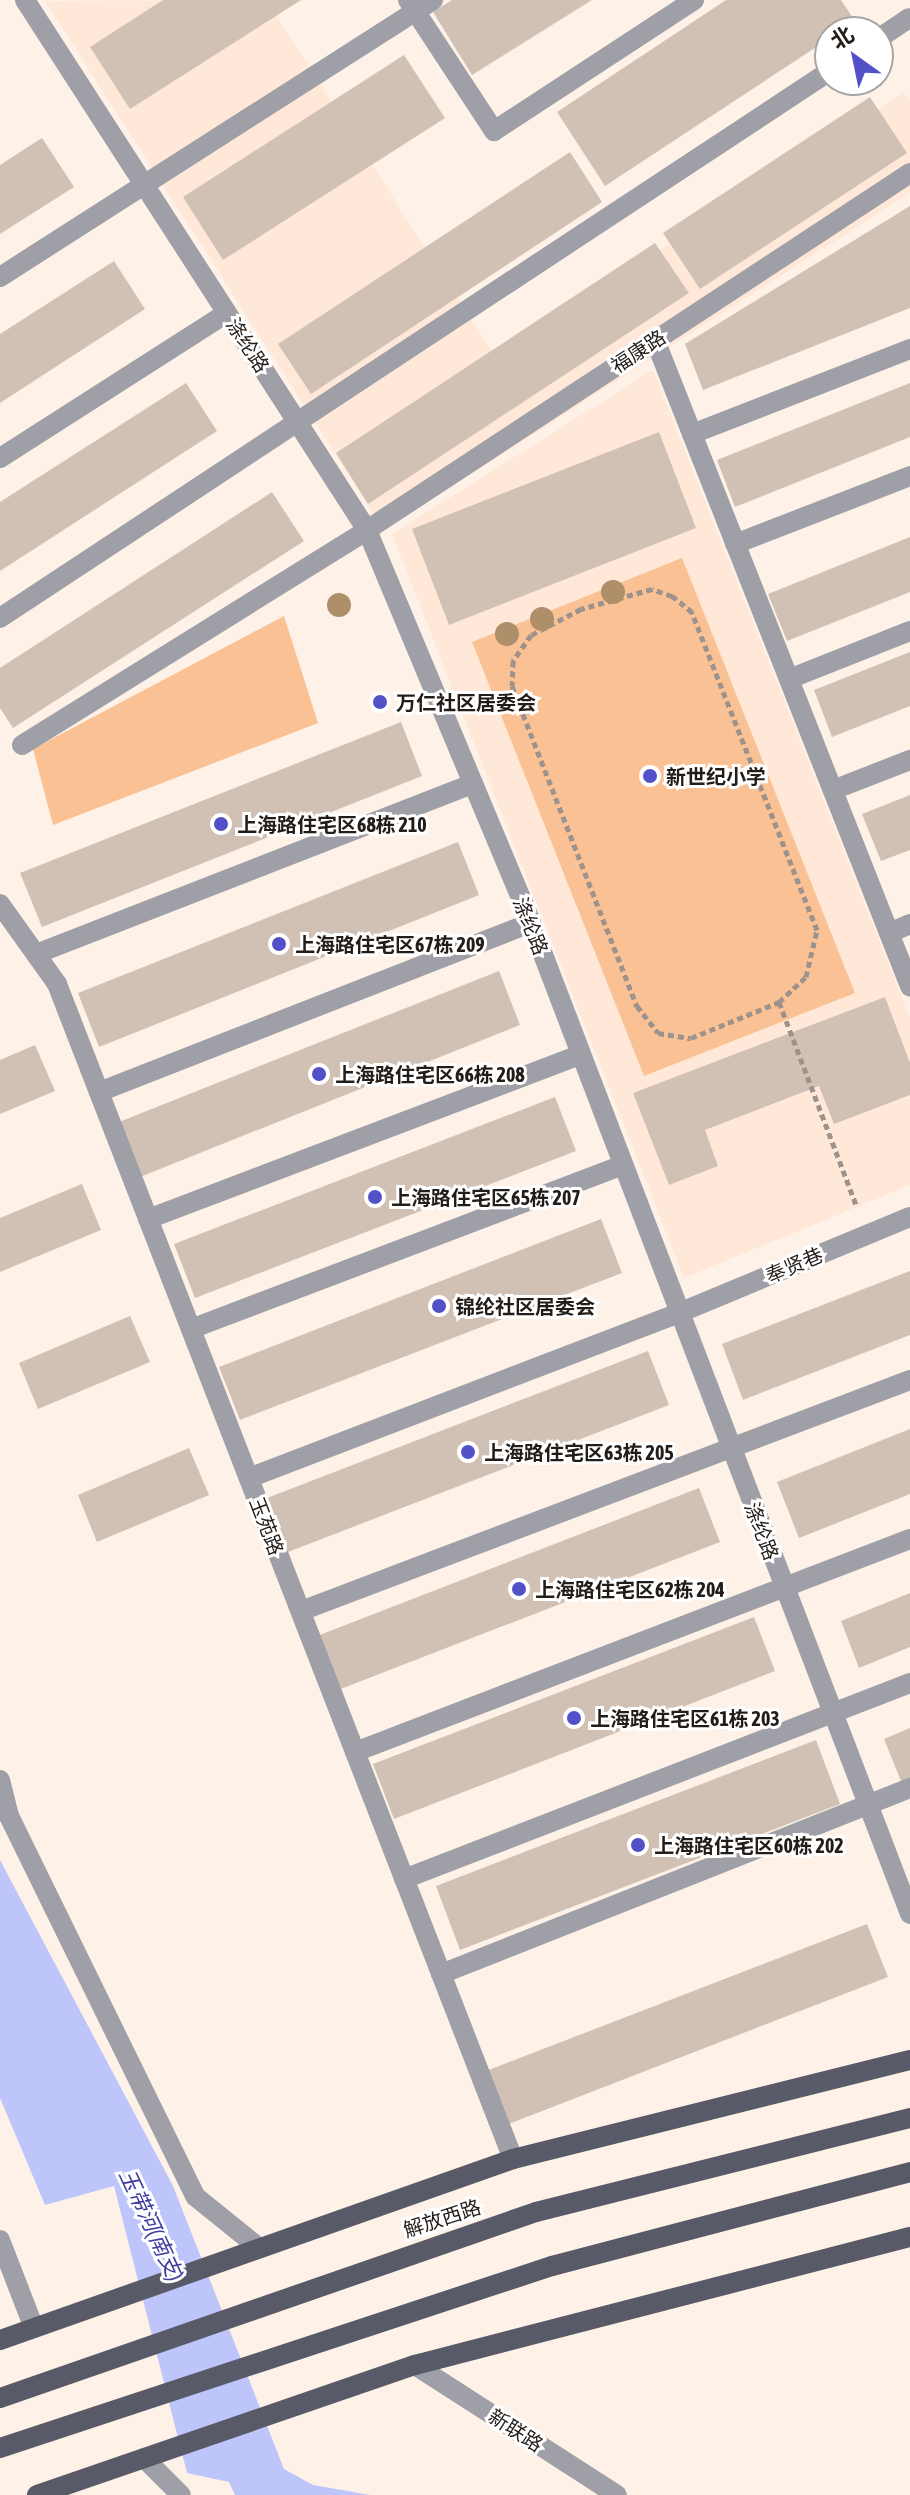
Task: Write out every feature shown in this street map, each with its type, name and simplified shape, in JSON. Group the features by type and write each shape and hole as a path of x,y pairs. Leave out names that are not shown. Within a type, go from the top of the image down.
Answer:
{"main road":[{"path":"0,2340 513,2159 910,2060"},
{"name":"解放西路","path":"0,2398 310,2286 536,2212 910,2118"},
{"path":"0,2448 552,2266 910,2172"},
{"path":"37,2495 415,2365 910,2237"}],"street":[{"name":"涤纶路","path":"25,0 367,530 531,923 910,1914"},
{"path":"0,277 145,186 412,6 433,0"},
{"path":"412,6 494,131 694,0"},
{"path":"0,618 814,82"},
{"name":"福康路","path":"22,745 367,530 910,173"},
{"path":"0,458 227,313"},
{"path":"655,340 910,986"},
{"path":"692,434 910,349"},
{"path":"735,544 910,476"},
{"path":"789,679 910,631"},
{"path":"833,790 910,760"},
{"path":"36,954 473,784"},
{"name":"玉苑路","path":"0,904 57,984 513,2159"},
{"path":"99,1092 531,923"},
{"path":"889,933 910,924"},
{"path":"148,1219 580,1055"},
{"path":"191,1329 622,1165"},
{"name":"奉贤巷","path":"249,1478 679,1313 910,1217"},
{"path":"301,1611 910,1380"},
{"path":"355,1752 910,1539"},
{"path":"404,1879 910,1683"},
{"path":"0,1780 9,1816 196,2197 258,2247"},
{"path":"441,1974 910,1788"},
{"path":"0,2240 34,2328"},
{"name":"新联路","path":"415,2365 617,2495"},
{"path":"144,2458 181,2495"}],"path":[{"path":"652,589 672,596 692,612 817,930 806,977 779,1002 691,1038 658,1033 637,1006 512,686 513,661 531,635 581,609 652,589"},
{"path":"779,1002 867,1234"}],"shaded area":[{"path":"266,0 495,356 904,93 910,102 910,193 384,530 45,1"},
{"name":"新世纪小学","path":"653,370 910,1018 910,1185 684,1278 392,534"},
{"path":"682,558 855,993 644,1076 472,642"},
{"path":"284,616 318,723 53,825 33,749"}],"water":[{"name":"玉带河(南支)","path":"0,1860 173,2186 284,2469 313,2485 370,2495 235,2495 229,2482 187,2473 114,2186 45,2205 0,2098"}],"building":[{"path":"163,0 301,0 130,109 90,47"},
{"path":"452,0 592,0 472,75 433,12"},
{"path":"726,0 841,0 852,16 814,16 814,49 605,186 557,112"},
{"path":"404,55 445,118 223,260 183,197"},
{"path":"870,97 907,153 700,289 663,233"},
{"path":"42,138 74,187 0,234 0,165"},
{"path":"570,152 602,202 311,394 278,344"},
{"path":"910,206 910,308 703,390 685,344"},
{"path":"655,243 689,293 368,504 336,453"},
{"path":"114,261 145,309 0,403 0,334"},
{"path":"186,383 217,431 0,571 0,502"},
{"path":"910,383 910,437 735,507 717,460"},
{"path":"659,432 696,528 449,625 412,529"},
{"path":"272,492 304,541 13,728 0,708 0,668"},
{"path":"910,537 910,592 787,641 768,594"},
{"path":"910,652 910,706 832,737 814,690"},
{"name":"上海路住宅区68栋 210","path":"401,722 422,776 42,927 20,873"},
{"path":"910,795 910,850 881,861 862,814"},
{"name":"上海路住宅区67栋 209","path":"458,842 479,895 99,1047 78,993"},
{"name":"上海路住宅区66栋 208","path":"499,971 520,1025 140,1177 119,1122"},
{"path":"885,997 910,1063 910,1095 834,1124 819,1086 705,1130 718,1166 669,1185 633,1093"},
{"path":"35,1045 55,1091 0,1114 0,1060"},
{"name":"上海路住宅区65栋 207","path":"555,1097 576,1151 195,1298 174,1244"},
{"path":"82,1184 101,1230 0,1272 0,1218"},
{"path":"601,1219 622,1273 240,1420 219,1367"},
{"path":"910,1271 910,1335 743,1400 722,1344"},
{"path":"130,1316 150,1362 38,1409 19,1363"},
{"name":"上海路住宅区63栋 205","path":"648,1351 669,1405 288,1552 267,1498"},
{"path":"910,1429 910,1494 799,1538 777,1482"},
{"path":"189,1448 209,1495 97,1542 78,1495"},
{"name":"上海路住宅区62栋 204","path":"699,1488 720,1542 338,1690 317,1636"},
{"path":"910,1593 910,1647 859,1668 841,1621"},
{"name":"上海路住宅区61栋 203","path":"754,1617 775,1671 394,1819 373,1764"},
{"path":"910,1728 910,1783 903,1786 884,1739"},
{"name":"上海路住宅区60栋 202","path":"816,1740 840,1804 460,1950 436,1886"},
{"path":"867,1924 888,1977 506,2125 486,2071"}],"place":[{"name":"万仁社区居委会","path":"380,702"},
{"name":"新世纪小学","path":"650,776"},
{"name":"上海路住宅区68栋 210","path":"221,824"},
{"name":"上海路住宅区67栋 209","path":"279,944"},
{"name":"上海路住宅区66栋 208","path":"319,1074"},
{"name":"上海路住宅区65栋 207","path":"375,1197"},
{"name":"锦纶社区居委会","path":"439,1306"},
{"name":"上海路住宅区63栋 205","path":"468,1452"},
{"name":"上海路住宅区62栋 204","path":"519,1589"},
{"name":"上海路住宅区61栋 203","path":"574,1718"},
{"name":"上海路住宅区60栋 202","path":"638,1845"}]}
